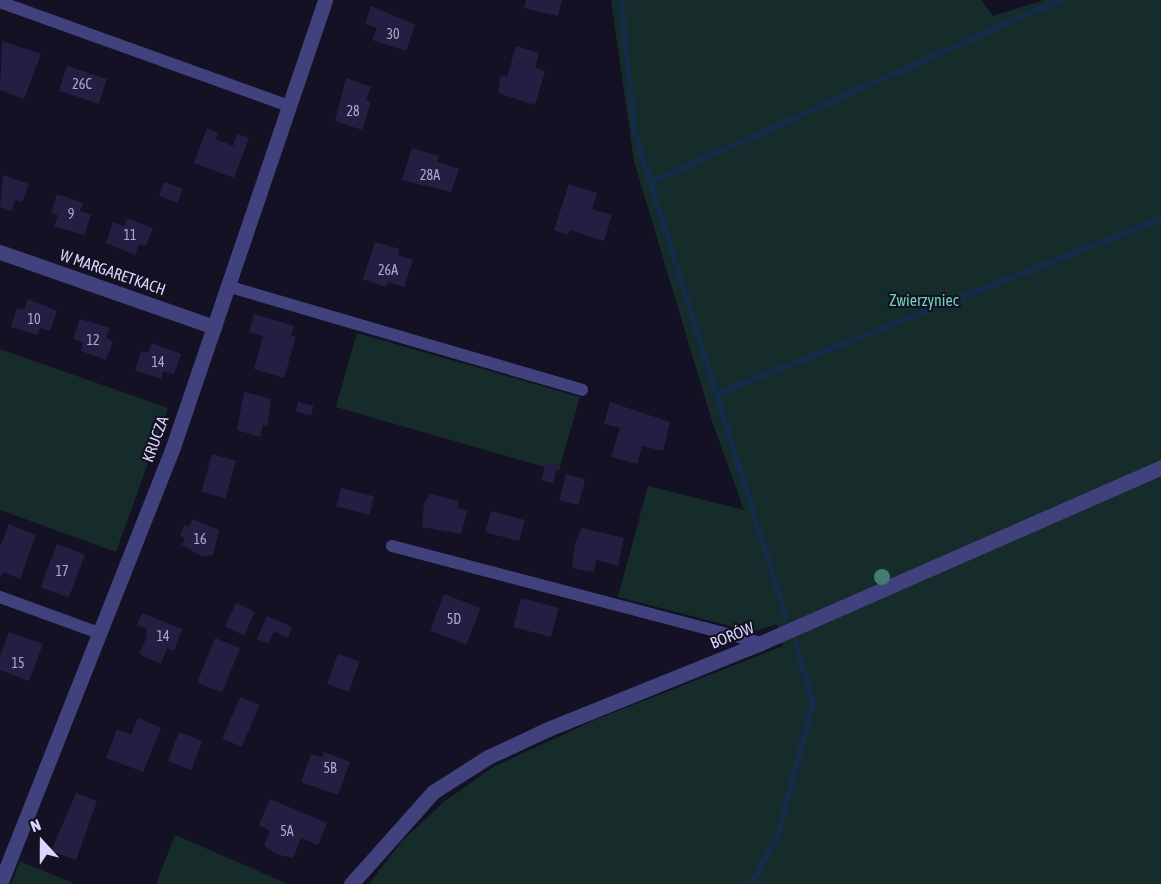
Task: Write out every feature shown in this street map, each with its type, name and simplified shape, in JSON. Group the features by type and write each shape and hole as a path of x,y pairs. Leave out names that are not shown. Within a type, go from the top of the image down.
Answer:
{"street":[{"name":"KRUCZA","path":"0,884 172,447 325,0"},
{"name":"W MARGARETKACH","path":"0,252 214,327"},
{"name":"BORÓW","path":"351,884 433,792 488,757 761,643 1161,467"}],"lane":[{"path":"0,2 289,106"},
{"path":"227,286 582,390"},
{"path":"392,546 761,643"},
{"path":"0,597 99,633"}],"green space":[{"name":"Zwierzyniec","path":"611,0 981,0 993,16 1044,0 1161,0 1161,884 369,884 402,841 445,801 493,767 597,719 783,646 777,624 753,632 618,597 648,486 744,510 712,421 634,161"},
{"path":"357,333 580,397 559,471 336,407"},
{"path":"0,349 168,408 116,552 0,510"},
{"path":"175,835 288,884 156,884"},
{"path":"20,861 75,884 11,884"}],"building":[{"path":"526,0 562,0 558,16 524,8"},
{"path":"371,6 415,25 406,51 372,40 377,28 365,24"},
{"path":"2,41 41,54 24,99 0,90"},
{"path":"516,46 539,53 535,68 545,71 535,105 498,93 501,75 507,77"},
{"path":"67,66 107,79 99,104 59,91"},
{"path":"346,78 371,87 366,100 371,102 362,130 335,121"},
{"path":"207,128 218,133 216,139 233,146 237,134 249,138 234,178 194,163"},
{"path":"412,148 439,156 437,162 459,169 451,192 402,180"},
{"path":"3,175 29,184 22,202 15,200 12,211 0,207"},
{"path":"164,182 183,189 178,203 159,196"},
{"path":"569,184 597,193 592,209 612,215 604,241 570,230 568,235 554,230"},
{"path":"57,194 83,203 80,211 91,215 84,235 54,226 58,215 51,213"},
{"path":"127,218 153,228 146,246 139,244 135,255 106,243 113,222 124,226"},
{"path":"375,242 400,249 398,255 413,260 404,287 388,282 386,287 363,279"},
{"path":"28,299 57,311 50,331 40,328 37,335 11,327 17,308 24,310"},
{"path":"254,314 294,326 291,335 296,337 284,378 254,369 263,336 249,332"},
{"path":"80,319 110,328 106,338 113,341 106,360 81,351 83,343 73,339"},
{"path":"152,343 181,354 174,374 163,371 161,379 135,370 141,351 148,353"},
{"path":"244,392 271,399 267,426 263,425 260,437 237,430"},
{"path":"298,402 314,406 311,416 296,412"},
{"path":"610,402 670,422 663,451 642,446 637,464 611,457 620,428 604,424"},
{"path":"212,454 236,461 225,498 201,491"},
{"path":"546,462 558,465 553,483 541,480"},
{"path":"566,474 585,479 578,505 559,500"},
{"path":"341,488 374,496 369,515 336,506"},
{"path":"430,494 459,501 457,508 467,511 461,534 422,527 424,503"},
{"path":"491,511 525,520 519,541 485,532"},
{"path":"192,519 219,530 213,555 201,556 182,545 185,538 180,536 184,525 189,527"},
{"path":"9,524 36,535 20,579 3,572 0,578 0,547"},
{"path":"582,528 624,538 618,566 596,560 594,572 572,568 575,544"},
{"path":"57,544 85,555 69,598 41,587"},
{"path":"444,594 480,608 466,644 430,630"},
{"path":"521,598 559,608 551,637 513,627"},
{"path":"236,603 255,612 244,635 225,627"},
{"path":"142,613 182,629 174,651 167,648 161,664 139,654 146,639 147,629 137,625"},
{"path":"267,616 292,627 288,638 274,631 268,644 257,639"},
{"path":"9,632 43,644 29,681 0,670 0,656"},
{"path":"215,638 240,648 222,693 197,683"},
{"path":"338,654 360,662 349,692 327,684"},
{"path":"240,697 259,705 242,747 222,738"},
{"path":"138,718 161,728 143,772 106,758 117,729 131,735"},
{"path":"179,732 202,741 191,770 168,761"},
{"path":"324,752 350,762 338,795 301,782 311,754 322,757"},
{"path":"76,793 97,801 76,860 51,851"},
{"path":"270,799 327,823 318,845 301,838 293,858 276,854 264,846 270,831 259,825"}],"waterway":[{"path":"621,0 635,133 786,617"},
{"path":"651,182 1060,0"},
{"path":"716,394 1161,219"},
{"path":"751,884 778,836 813,703 796,644"}]}
